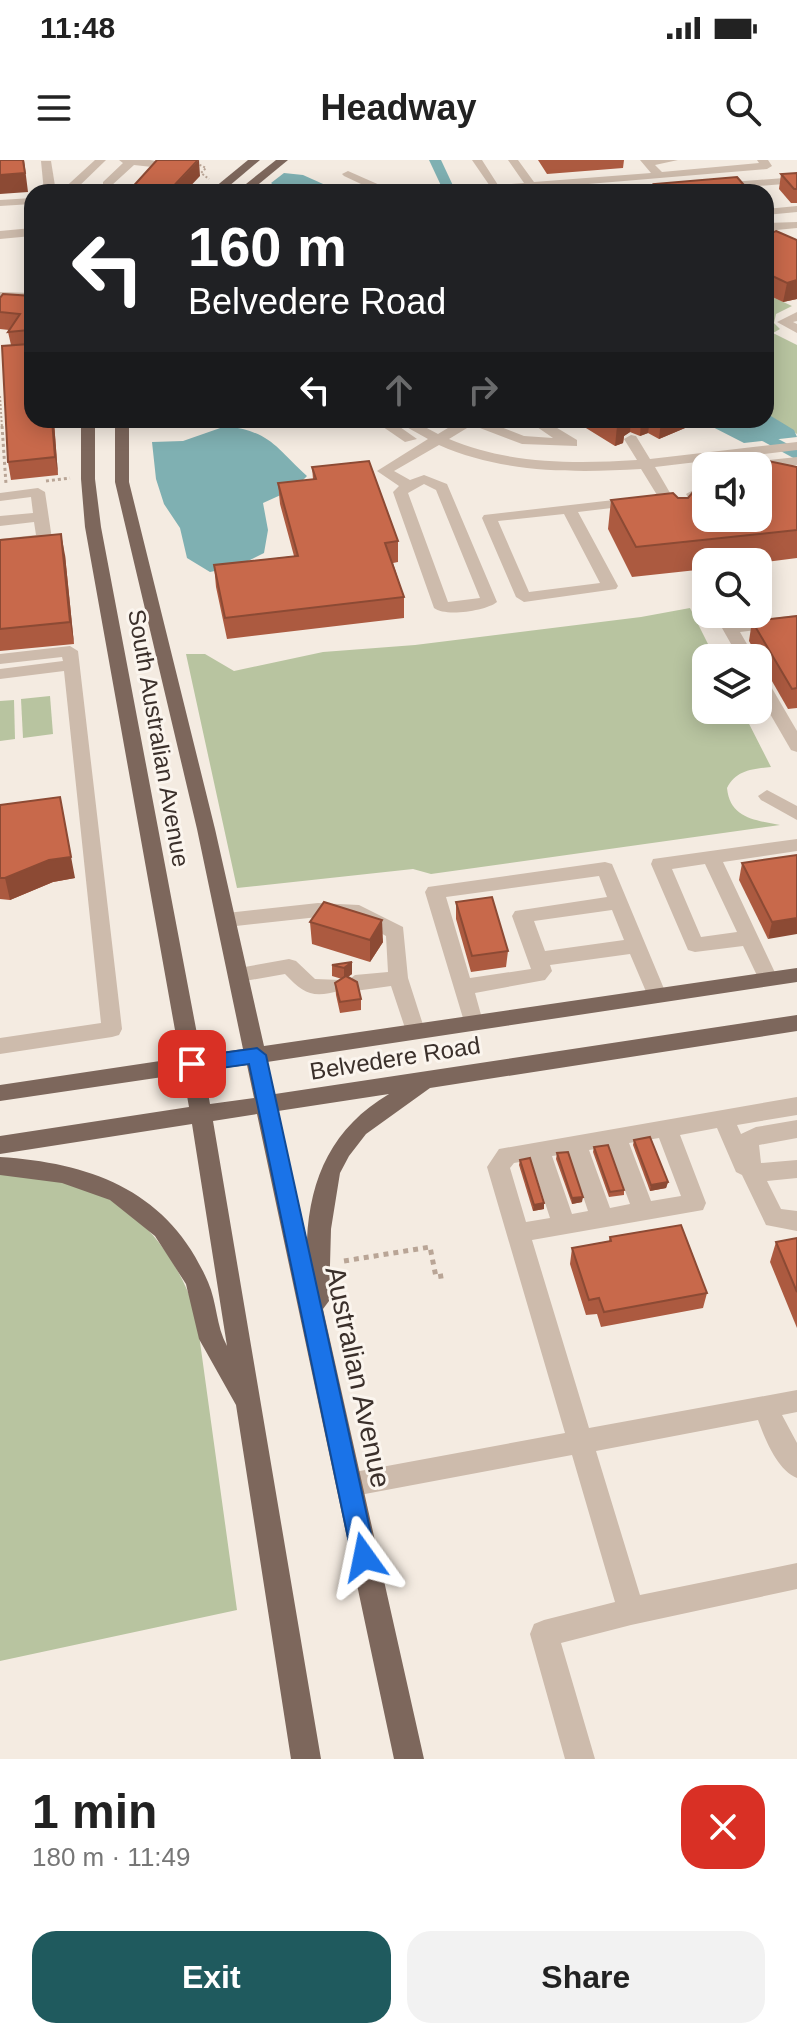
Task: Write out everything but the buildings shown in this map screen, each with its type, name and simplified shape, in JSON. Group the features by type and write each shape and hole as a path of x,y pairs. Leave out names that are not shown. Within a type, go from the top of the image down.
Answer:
{"main road":[{"path":"219,184 255,160"},
{"path":"252,184 283,160"},
{"name":"South Australian Avenue","path":"88,428 88,479 93,527 192,1064"},
{"name":"South Australian Avenue","path":"122,428 122,482 257,1055"},
{"name":"Belvedere Road","path":"0,1093 797,975"},
{"name":"Belvedere Road","path":"0,1145 797,1023"},
{"name":"Australian Avenue","path":"257,1055 409,1759"},
{"path":"192,1064 306,1759"},
{"path":"316,1337 320,1200 332,1162 363,1121 434,1078"},
{"path":"0,1166 44,1168 84,1177 120,1192 149,1214 173,1241 190,1269 201,1295 209,1333 251,1414"}],"street":[{"path":"75,184 101,160"},
{"path":"124,160 186,163"},
{"path":"477,160 492,184"},
{"path":"513,160 530,184"},
{"path":"646,161 673,160"},
{"path":"557,184 767,166 762,160"},
{"path":"46,161 49,184"},
{"path":"107,184 131,161"},
{"path":"646,161 659,176"},
{"path":"348,174 370,184"},
{"path":"747,184 797,180"},
{"path":"0,203 24,202"},
{"path":"774,211 797,209"},
{"path":"0,217 24,216"},
{"path":"774,226 797,225"},
{"path":"0,235 24,233"},
{"path":"774,240 797,239"},
{"path":"0,283 24,284"},
{"path":"0,296 24,297"},
{"path":"797,316 783,322 797,329"},
{"path":"398,428 483,467 519,473 605,479 739,452 797,446"},
{"path":"412,428 433,444"},
{"path":"409,486 384,471 459,428"},
{"path":"492,428 522,440 572,443 547,428"},
{"path":"631,439 669,504"},
{"path":"772,464 797,461"},
{"path":"650,469 692,469"},
{"path":"424,479 442,487 489,602 442,608 400,492 409,486 424,479"},
{"path":"0,497 38,492 44,539 0,544"},
{"path":"568,508 610,586 524,597 489,518 568,508 669,504 692,498"},
{"path":"0,521 41,517"},
{"path":"739,644 730,628 797,620"},
{"path":"0,659 70,651 112,1029 0,1046"},
{"path":"0,674 71,665"},
{"path":"772,700 794,735"},
{"path":"767,796 797,814"},
{"path":"749,938 695,945 660,864 797,845"},
{"path":"711,857 768,979"},
{"path":"473,1022 435,892 605,869 657,996"},
{"path":"463,987 538,975 542,971 522,916 619,902"},
{"path":"227,920 318,910 359,912 396,932 398,978 415,1031"},
{"path":"538,959 637,946"},
{"path":"239,975 289,966 310,987 398,978"},
{"path":"631,1611 498,1167 507,1155 797,1106"},
{"path":"724,1119 742,1164 753,1173 797,1169"},
{"path":"516,1233 695,1203 666,1128"},
{"path":"793,1222 774,1218 753,1173 748,1141 756,1136 797,1129"},
{"path":"616,1137 644,1212"},
{"path":"576,1143 602,1219"},
{"path":"539,1150 564,1225"},
{"path":"349,1485 797,1401"},
{"path":"766,1406 776,1433 797,1466"},
{"path":"580,1759 544,1634 631,1611 797,1576"}],"path":[{"path":"186,163 206,168 203,176 211,184"},
{"path":"0,396 5,484 18,483"},
{"path":"44,481 70,478"},
{"path":"344,1261 430,1247 436,1277 448,1275"}],"green space":[{"path":"774,298 792,306 776,314 774,323"},
{"path":"774,334 797,345 797,434 774,418"},
{"path":"690,608 692,628 700,628 708,644 692,644 692,724 749,724 771,767 751,770 735,777 727,788 729,798 733,806 746,816 780,825 431,874 413,869 237,888 186,654 205,654 234,671 323,652 415,645"},
{"path":"50,696 53,734 23,738 21,699"},
{"path":"14,700 15,739 0,741 0,701"},
{"path":"0,1174 65,1182 96,1192 135,1217 151,1233 177,1270 196,1313 237,1610 0,1661"}],"water":[{"path":"284,173 303,175 323,184 272,184"},
{"path":"774,418 794,430 797,437 744,443 715,428 774,428"},
{"path":"220,428 253,432 271,442 307,476 294,489 263,503 268,530 264,553 238,566 210,572 187,558 180,528 164,504 156,479 152,442 183,441"}],"waterway":[{"path":"435,160 446,184"},
{"path":"747,428 797,455"}],"route":[{"path":"192,1064 257,1055 364,1557"}]}
